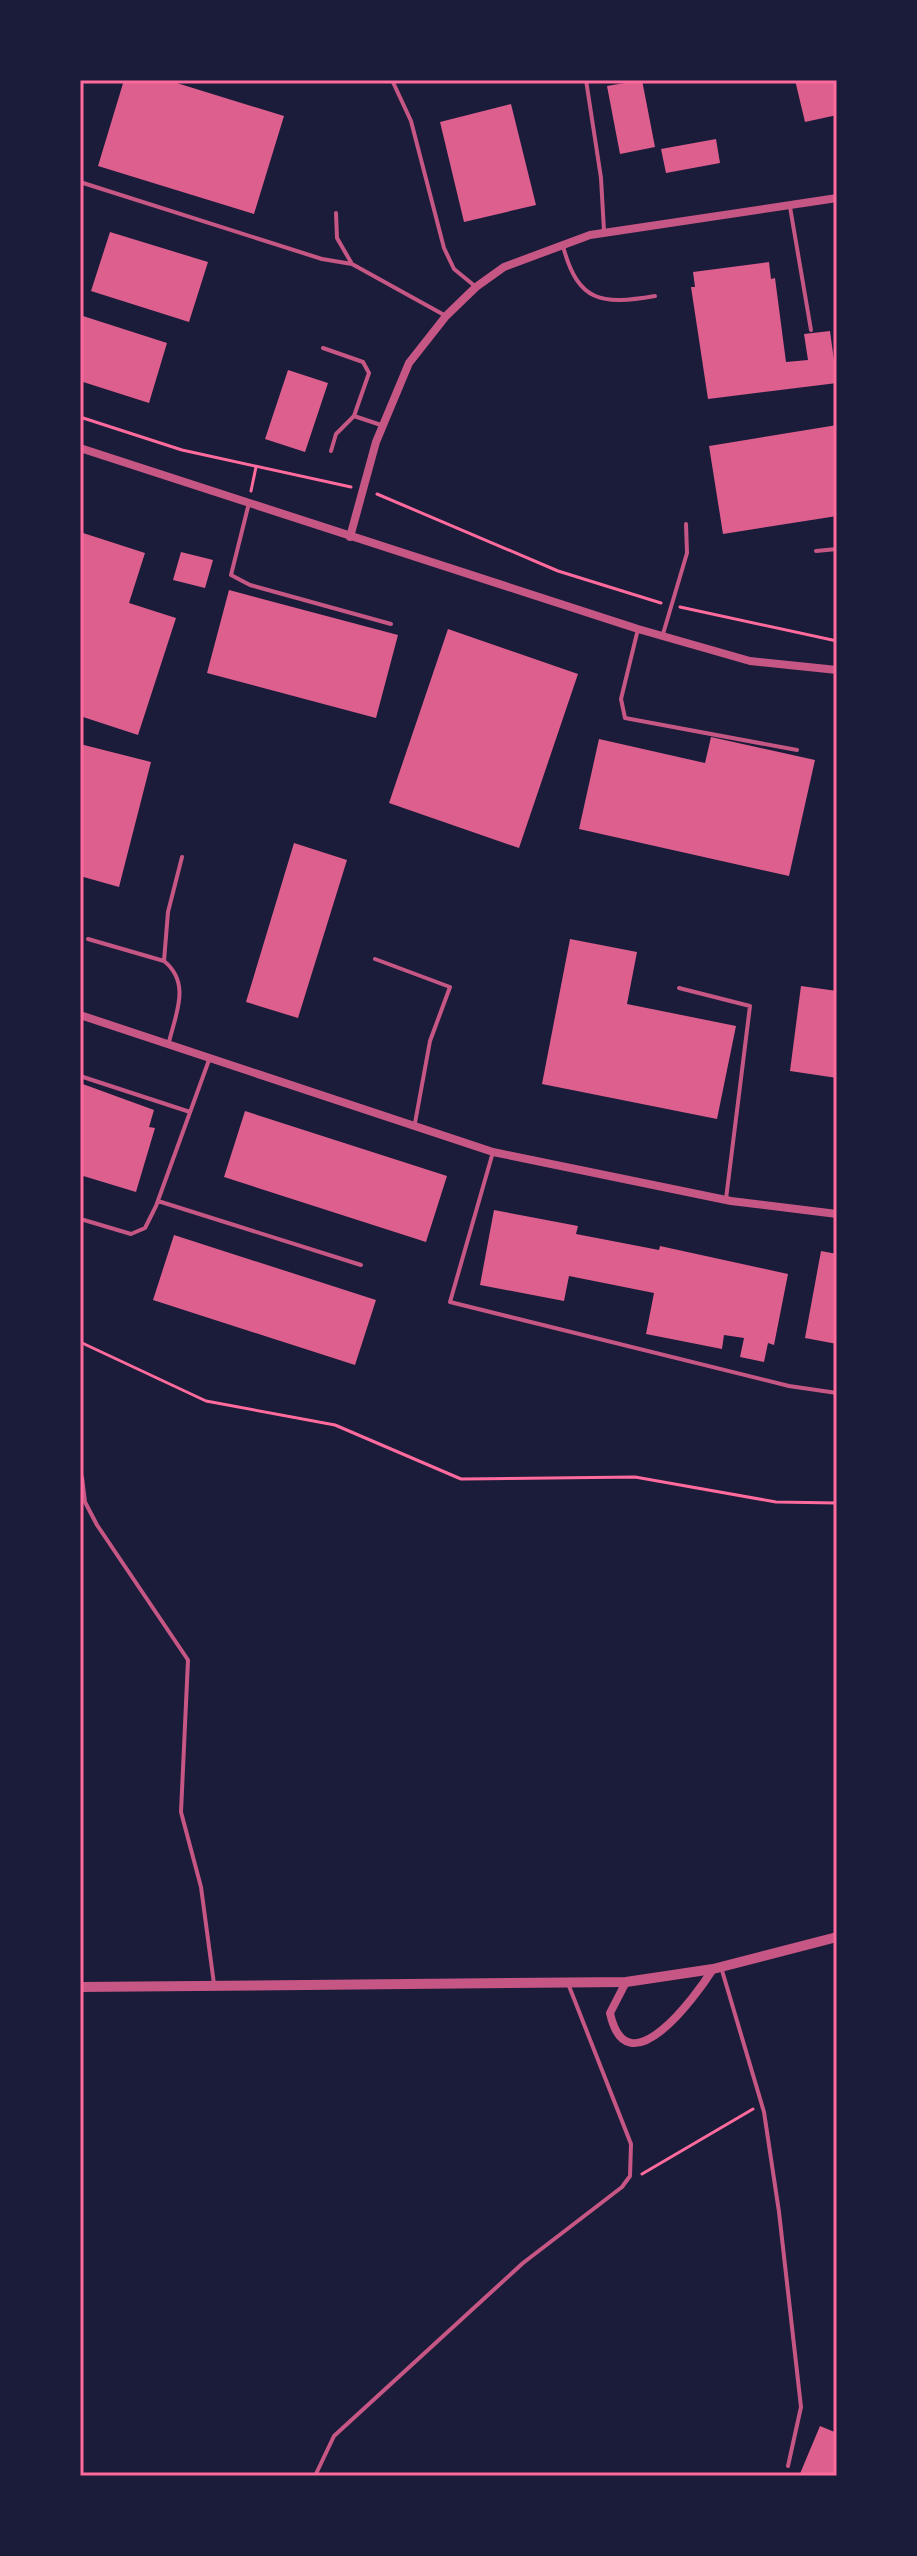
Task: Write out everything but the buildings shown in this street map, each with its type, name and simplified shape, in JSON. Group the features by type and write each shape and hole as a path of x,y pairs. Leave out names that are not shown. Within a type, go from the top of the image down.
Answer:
{"street":[{"path":"350,537 383,425 409,363 446,316 476,287 504,267 562,243 604,233 837,198"},
{"path":"80,448 638,629 750,661 837,670"},
{"path":"80,1015 493,1152 726,1199 837,1214"},
{"path":"80,1987 626,1982 717,1968 837,1937"},
{"path":"626,1982 610,2013 613,2026 623,2038 638,2043 653,2039 677,2017 717,1968"}],"lane":[{"path":"392,80 411,121 444,248 454,269 476,287"},
{"path":"586,80 601,178 604,233"},
{"path":"80,182 322,259 352,264 446,316"},
{"path":"790,205 811,330"},
{"path":"336,213 337,238 352,264"},
{"path":"562,243 569,270 588,293 616,302 655,296"},
{"path":"323,348 363,362 369,373 354,416 336,434 331,451"},
{"path":"354,416 383,425"},
{"path":"249,501 231,575 250,585 391,624"},
{"path":"662,636 687,553 686,524"},
{"path":"816,551 837,549"},
{"path":"638,629 621,699 625,718 797,750"},
{"path":"164,961 168,912 182,857"},
{"path":"88,939 164,961 174,970 181,984 168,1045"},
{"path":"375,959 450,987 430,1041 414,1126"},
{"path":"679,988 750,1006 726,1199"},
{"path":"84,1220 131,1234 145,1228 158,1201 210,1058"},
{"path":"80,1076 190,1112"},
{"path":"493,1152 450,1302 789,1386 837,1393"},
{"path":"158,1201 361,1265"},
{"path":"82,1477 85,1502 97,1525 188,1660 181,1812 204,1901 214,1987"},
{"path":"717,1968 761,2104 779,2212 801,2407 788,2466"},
{"path":"315,2476 334,2436 523,2263 622,2187 630,2176 631,2144 568,1984"}],"path":[{"path":"80,417 182,450 351,487"},
{"path":"249,501 256,467"},
{"path":"377,494 545,566 661,603"},
{"path":"679,607 837,641"},
{"path":"80,1342 206,1401 335,1425 461,1479 635,1477 776,1502 837,1503"},
{"path":"630,2176 644,2174 761,2104"}]}
